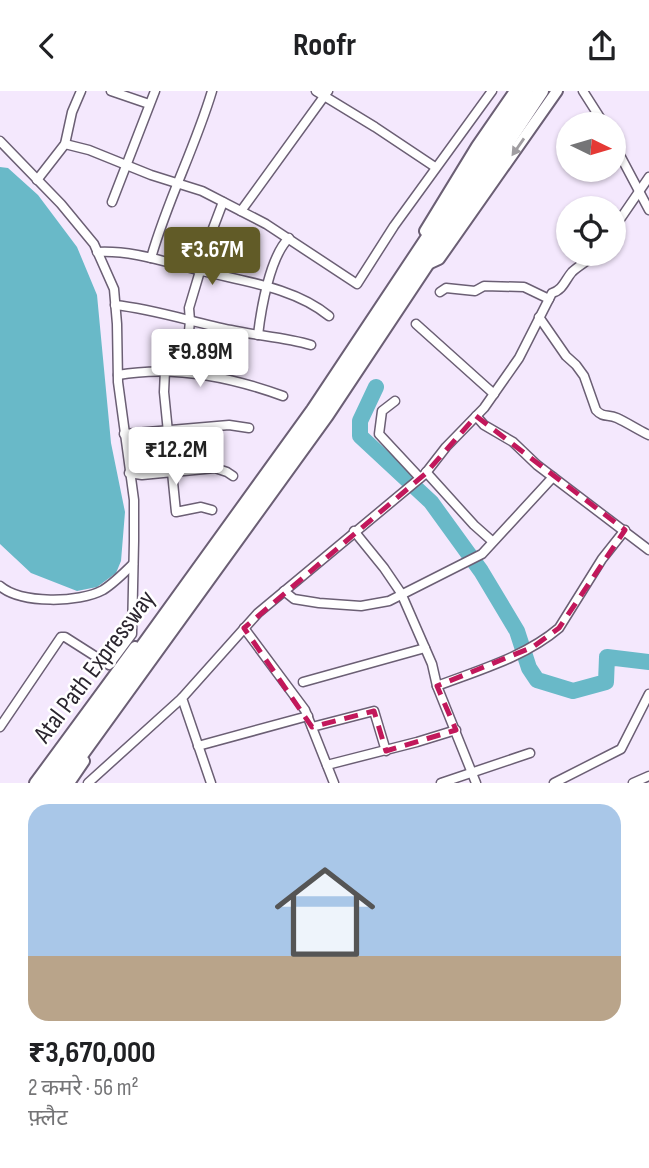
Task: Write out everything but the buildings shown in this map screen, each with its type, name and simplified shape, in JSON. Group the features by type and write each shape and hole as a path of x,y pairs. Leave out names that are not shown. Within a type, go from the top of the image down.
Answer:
{"highway":[{"path":"432,246 526,91"},
{"path":"45,783 152,644 320,413 421,262 541,91"},
{"path":"60,783 152,644"}],"street":[{"path":"37,180 65,143 72,112 81,91"},
{"path":"111,91 149,104"},
{"path":"112,202 155,91"},
{"path":"151,258 161,224 205,116 212,91"},
{"path":"316,91 326,93 435,167"},
{"path":"65,143 202,191 289,238 357,284 435,167 491,91"},
{"path":"515,91 477,146 417,244 421,262 439,259 557,91"},
{"path":"583,91 596,112"},
{"path":"241,211 326,93"},
{"path":"0,141 77,223 97,252 114,289 118,375 134,500 131,634 109,665 61,637 0,727"},
{"path":"626,168 649,210"},
{"path":"626,210 649,177"},
{"path":"185,372 189,308 223,202"},
{"path":"258,335 267,287 282,244 289,238"},
{"path":"97,252 131,253 267,287 291,295 329,317"},
{"path":"88,783 182,698 244,628 284,591 423,475 494,394 519,358 552,293 560,289 574,269 580,266"},
{"path":"440,292 446,288 475,291 484,286 524,287 549,299"},
{"path":"115,305 138,307 190,321 310,345"},
{"path":"539,317 566,356 584,376 600,414 605,417 614,416 649,435"},
{"path":"416,324 494,394"},
{"path":"118,375 145,370 185,372 283,395"},
{"path":"165,370 164,392 176,512 201,507 212,510"},
{"path":"395,401 382,411 379,434 492,541"},
{"path":"476,416 484,425 513,442 553,477 649,550"},
{"path":"124,434 229,425 249,428"},
{"path":"129,473 142,475 215,468 233,477"},
{"path":"284,591 294,599 303,601 361,606 390,601 401,593 422,586 482,554 553,477"},
{"path":"437,686 533,647 559,628 602,559 625,530"},
{"path":"354,531 401,593 425,648 437,686 476,783"},
{"path":"0,586 10,594 38,599 82,597 102,590 133,564"},
{"path":"69,783 148,669 196,583"},
{"name":"Atal Path Expressway","path":"35,783 111,678 196,583"},
{"path":"244,628 308,716 334,783"},
{"path":"303,682 425,648"},
{"path":"554,783 621,749 649,694"},
{"path":"182,698 211,783"},
{"path":"312,727 374,711 386,751"},
{"path":"198,747 308,716"},
{"path":"327,765 456,730"},
{"path":"440,783 530,753"},
{"path":"633,783 649,776"}],"highlighted area":[{"path":"476,416 625,530 559,628 533,647 437,686 456,730 386,751 374,711 312,727 244,628 425,474"}],"water":[{"path":"0,167 8,168 38,195 77,247 97,295 111,443 125,512 121,561 116,573 97,587 77,591 31,573 0,544"}],"waterway":[{"path":"376,387 360,421 360,436 431,502 481,571 517,631 529,668 537,680 573,691 606,682 607,657 649,662"}]}
